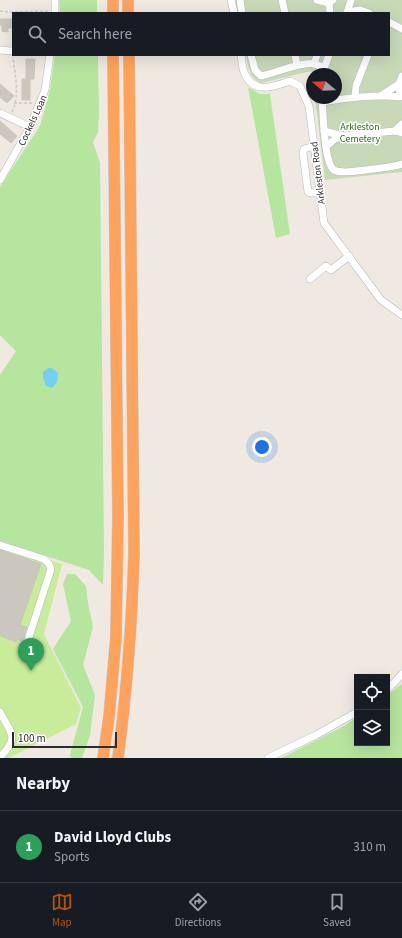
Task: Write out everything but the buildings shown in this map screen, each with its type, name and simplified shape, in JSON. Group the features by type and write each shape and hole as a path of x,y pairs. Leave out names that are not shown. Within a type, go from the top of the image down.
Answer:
{"highway":[{"path":"113,0 113,12"},
{"path":"128,0 128,12"},
{"path":"103,758 110,709 116,637 118,539 114,56"},
{"path":"118,758 126,689 133,568 134,490 129,56"}],"street":[{"path":"55,0 55,12"},
{"path":"232,0 234,12"},
{"path":"240,0 242,12"},
{"path":"282,0 285,12"},
{"path":"317,0 331,2 330,12"},
{"path":"352,0 360,10"},
{"path":"347,12 352,0"},
{"path":"351,12 360,10 366,12"},
{"path":"390,24 402,29"},
{"path":"0,50 12,51"},
{"name":"Cockels Loan","path":"0,180 30,127 45,90 50,56"},
{"name":"Arkleston Road","path":"241,56 245,74 253,84 266,88 290,81 300,86 309,106 324,223 382,300 402,315"},
{"path":"251,56 255,70 261,76 273,74 297,66 314,64 319,68"},
{"path":"295,56 297,66"},
{"path":"314,64 317,56"},
{"path":"324,68 330,56"},
{"path":"355,97 356,86 368,56"},
{"path":"342,98 382,95 401,98 399,84 402,76"},
{"path":"382,95 399,84"},
{"path":"322,104 324,131 329,164 334,170 357,171 402,164"},
{"path":"0,113 30,127"},
{"path":"326,147 335,139 343,136 398,132 402,124"},
{"path":"324,131 343,136"},
{"path":"314,146 304,149 303,153 308,192 320,192"},
{"path":"310,279 326,266 331,270 349,256"},
{"path":"0,546 44,559 49,564 51,569 25,649"},
{"path":"390,687 402,674"},
{"path":"0,712 13,737 12,744 0,757"},
{"path":"268,758 316,735 354,714"}],"path":[{"path":"0,11 55,12"},
{"path":"10,118 14,108 16,84 13,56"},
{"path":"14,103 35,103"}],"green space":[{"path":"59,0 97,0 97,12 60,12"},
{"name":"Arkleston Cemetery","path":"235,0 402,0 402,172 325,180 316,104 342,104 342,68 306,68 306,72 261,83 254,78 248,68 246,56 390,56 390,12 237,12"},
{"path":"55,56 98,56 98,133 93,142 100,163 104,551 103,585 89,570 0,541 0,375 16,351 0,335 0,187 40,126 50,90"},
{"path":"248,87 260,94 270,94 290,234 276,238"},
{"path":"0,544 62,564 44,634 81,708 76,724 9,758 0,758"},
{"path":"67,574 75,574 86,586 93,627 83,665 95,695 90,735 82,758 71,758 70,755 83,707 53,649 71,621 63,584"},
{"path":"402,684 402,758 281,758 344,726 354,719 354,746 390,746 390,693"}],"water":[{"path":"48,368 52,368 58,373 57,382 52,388 46,386 43,378 43,372"}],"place":[{"name":"David Lloyd Clubs","path":"31,671"}]}
